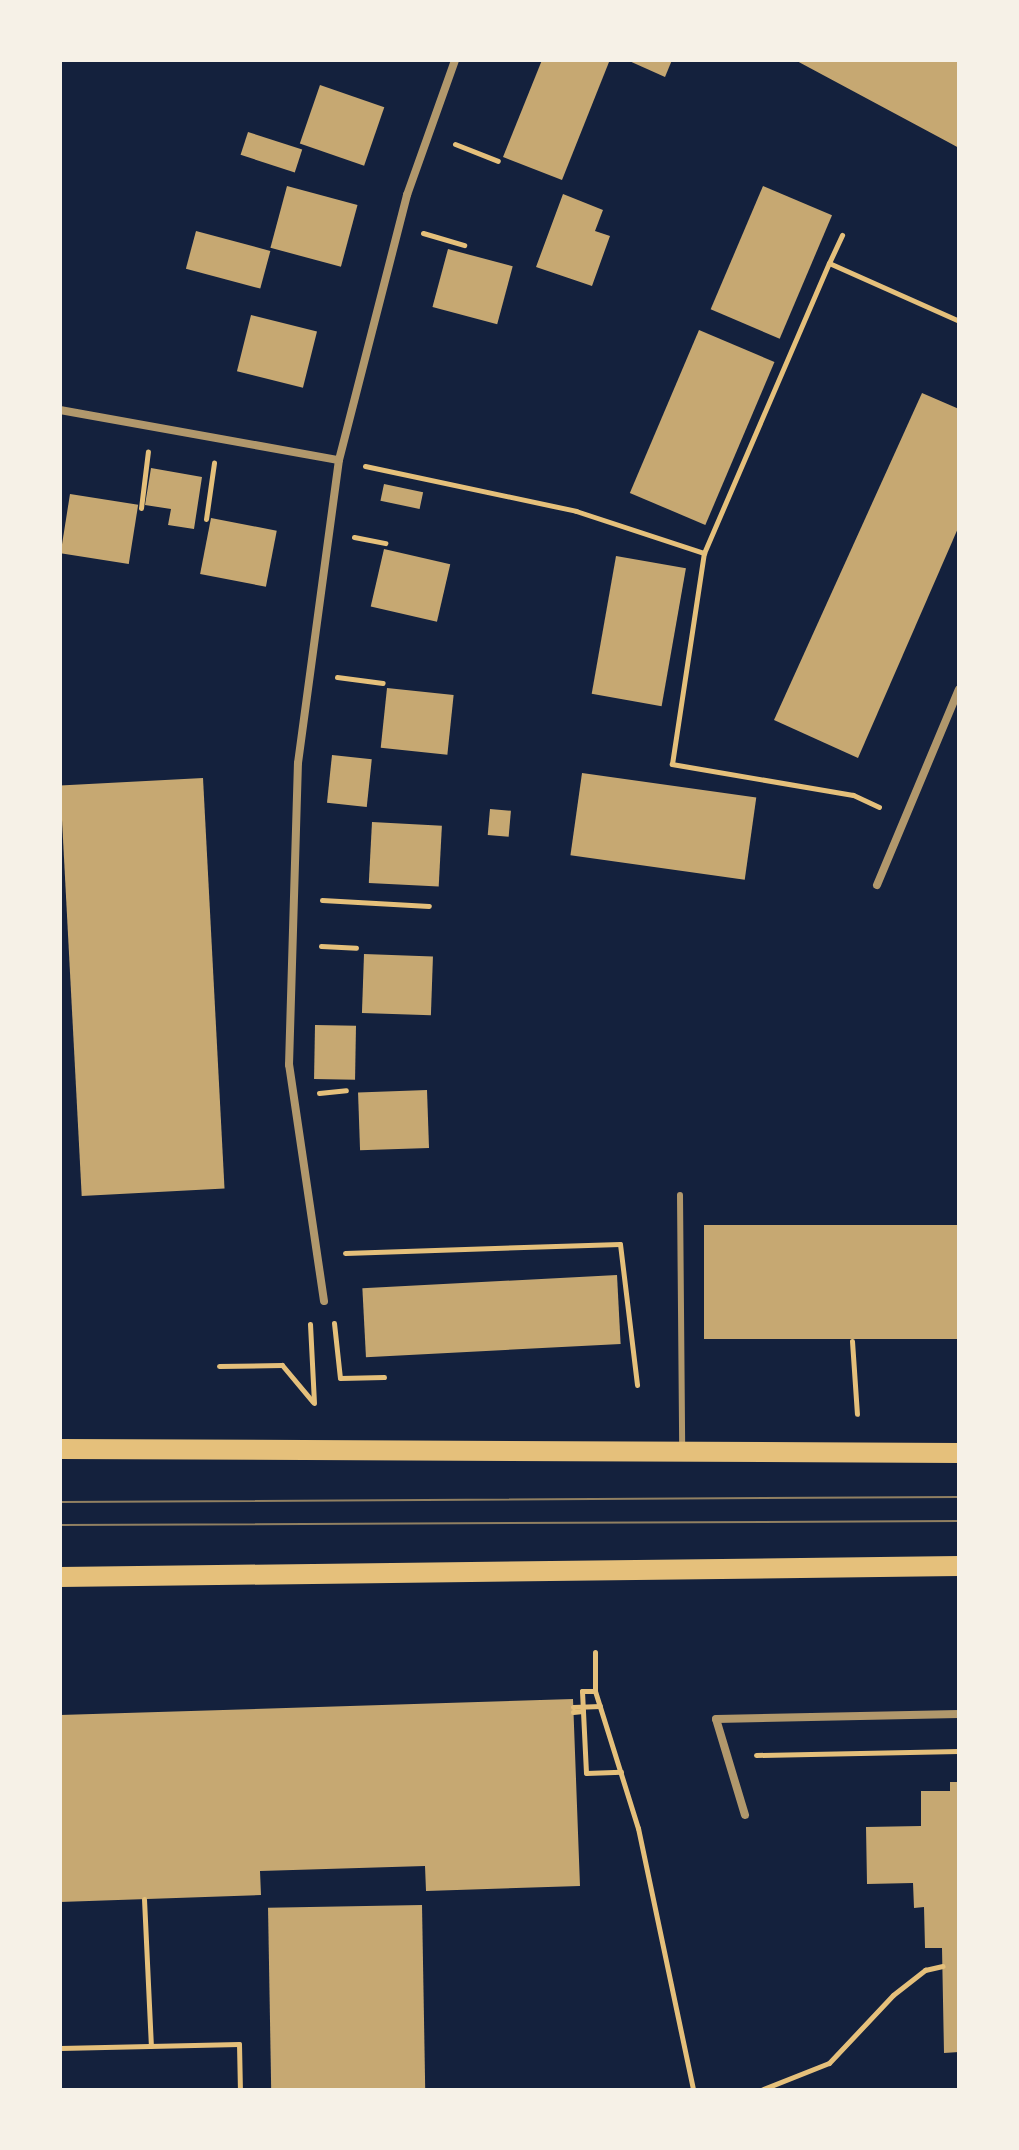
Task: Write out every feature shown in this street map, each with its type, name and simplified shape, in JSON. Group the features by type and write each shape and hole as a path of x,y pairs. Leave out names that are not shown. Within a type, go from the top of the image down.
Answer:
{"main road":[{"path":"60,1449 959,1453"},
{"path":"60,1577 959,1566"}],"street":[{"path":"324,1301 289,1065 298,763 339,460 399,226 455,60"},
{"path":"60,410 339,460"},
{"path":"877,885 959,689"},
{"path":"745,1815 716,1719 959,1714"}],"lane":[{"path":"680,1195 682,1452"}],"path":[{"path":"428,133 498,161"},
{"path":"399,226 464,245"},
{"path":"842,235 704,553 672,764 853,795 905,818"},
{"path":"829,263 959,321"},
{"path":"141,508 151,427"},
{"path":"206,519 218,438"},
{"path":"339,460 576,511 704,553"},
{"path":"310,674 383,683"},
{"path":"293,898 429,906"},
{"path":"316,1254 620,1244 637,1385"},
{"path":"219,1366 282,1365 314,1403 310,1302 324,1301 331,1302 340,1378 384,1377"},
{"path":"852,1341 857,1414"},
{"path":"595,1652 595,1691 621,1772 693,2090"},
{"path":"595,1691 582,1691 586,1773 621,1772"},
{"path":"583,1711 573,1710 600,1706"},
{"path":"727,1756 959,1751"},
{"path":"144,1899 151,2046"},
{"path":"761,2090 829,2063 893,1995 925,1970 943,1966"},
{"path":"60,2048 239,2044 240,2090"}],"building":[{"path":"542,60 609,62 562,180 503,157"},
{"path":"627,60 672,60 665,77"},
{"path":"795,60 959,60 959,148 948,142"},
{"path":"320,85 384,107 364,166 300,144"},
{"path":"248,132 302,150 295,172 241,155"},
{"path":"287,186 358,205 341,267 270,248"},
{"path":"763,186 832,215 780,339 711,309"},
{"path":"563,194 603,210 595,231 610,236 592,286 536,267"},
{"path":"196,231 270,251 260,289 186,269"},
{"path":"448,249 513,266 497,324 432,307"},
{"path":"251,315 317,331 303,388 237,371"},
{"path":"699,330 774,362 705,525 630,493"},
{"path":"922,393 959,409 959,526 858,758 774,720"},
{"path":"151,468 202,477 194,529 168,525 171,509 145,505"},
{"path":"384,484 423,492 420,509 380,501"},
{"path":"70,494 138,505 129,564 61,553"},
{"path":"211,518 277,531 266,587 200,574"},
{"path":"384,549 450,564 437,622 371,606"},
{"path":"616,556 686,568 662,706 592,694"},
{"path":"387,688 454,695 447,755 381,748"},
{"path":"332,755 372,759 367,807 327,803"},
{"path":"582,773 756,797 745,880 570,855"},
{"path":"203,778 225,1188 82,1196 60,785"},
{"path":"490,809 511,811 509,837 488,835"},
{"path":"372,822 442,826 439,887 369,883"},
{"path":"364,954 433,956 431,1015 362,1013"},
{"path":"315,1025 356,1026 355,1080 314,1079"},
{"path":"427,1090 429,1148 360,1150 358,1092"},
{"path":"704,1225 959,1225 959,1339 704,1339"},
{"path":"617,1275 621,1344 366,1357 362,1288"},
{"path":"573,1699 580,1886 426,1891 425,1866 260,1871 261,1895 60,1902 60,1715"},
{"path":"950,1782 959,1782 959,2052 944,2053 942,1948 925,1948 924,1907 914,1908 913,1883 867,1884 866,1827 921,1826 921,1791 950,1791"},
{"path":"422,1905 425,2090 271,2090 268,1908"}],"tram line":[{"path":"60,1502 959,1497"},
{"path":"60,1525 959,1521"}]}
